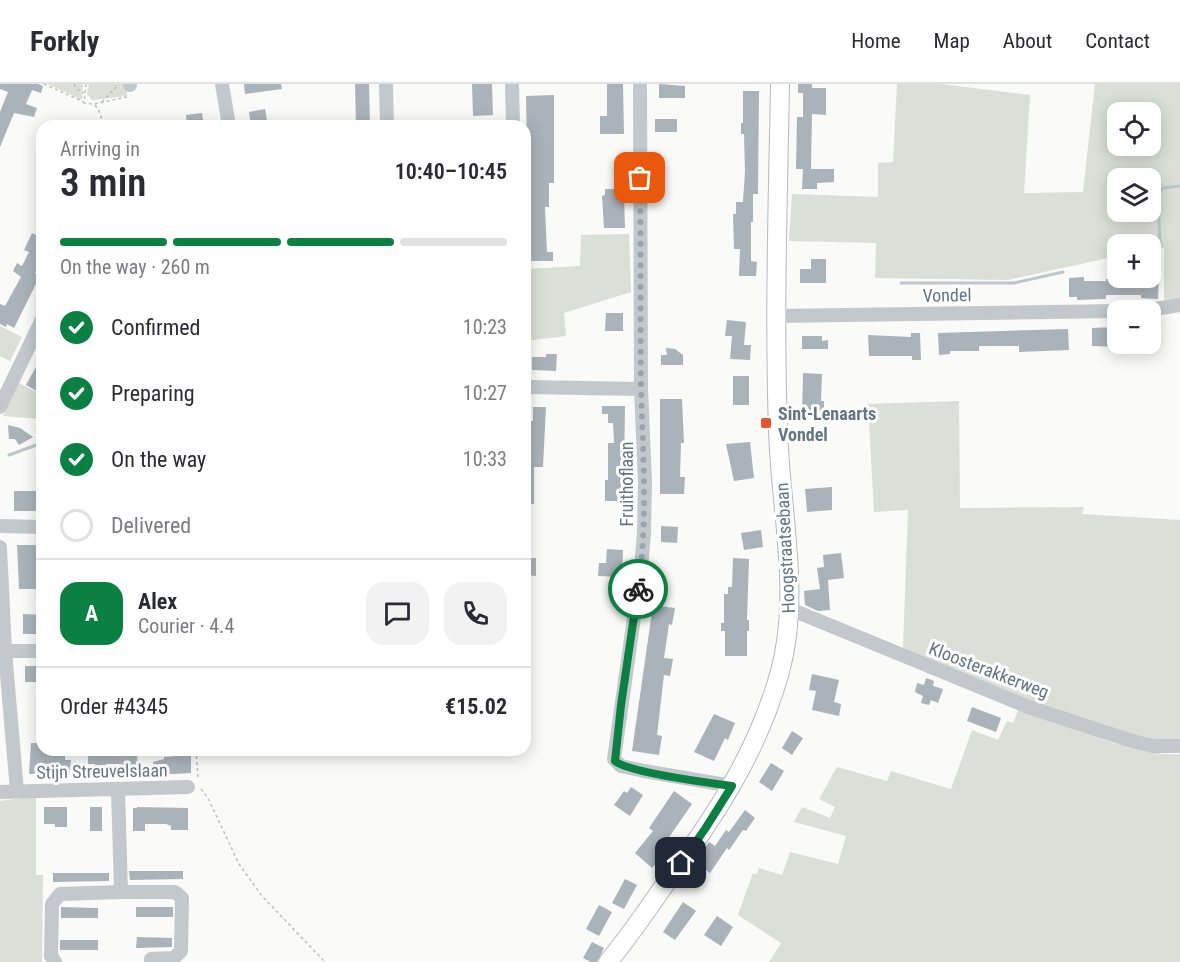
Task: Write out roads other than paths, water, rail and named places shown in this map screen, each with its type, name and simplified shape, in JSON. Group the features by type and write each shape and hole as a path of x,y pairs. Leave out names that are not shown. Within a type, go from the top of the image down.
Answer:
{"main road":[{"name":"Hoogstraatsebaan","path":"608,962 705,829 732,786 766,719 787,641 790,609 778,430 776,316 780,84"}],"street":[{"path":"222,84 228,120"},
{"path":"386,84 387,120"},
{"path":"512,84 513,120"},
{"name":"Fruithoflaan","path":"640,84 644,532 614,759 621,766 732,786"},
{"path":"1161,308 1180,305"},
{"name":"Vondel","path":"776,316 1107,311"},
{"path":"0,407 36,332"},
{"path":"531,387 641,389"},
{"path":"0,526 36,527"},
{"path":"0,547 5,651 18,791"},
{"name":"Kloosterakkerweg","path":"790,609 1031,708 1132,741 1152,746 1180,746"},
{"path":"5,651 36,651"},
{"name":"Stijn Streuvelslaan","path":"0,792 188,787"},
{"path":"118,789 121,892"},
{"path":"55,962 51,956 52,904 60,894 175,892 182,898 182,951 174,958 151,959 151,962"}],"waterway":[{"path":"1160,234 1158,193 1163,188 1180,186"},
{"path":"901,283 1014,283 1063,272"},
{"path":"9,455 36,445"}],"place":[{"name":"Sint-Lenaarts Vondel","path":"766,423"}]}
